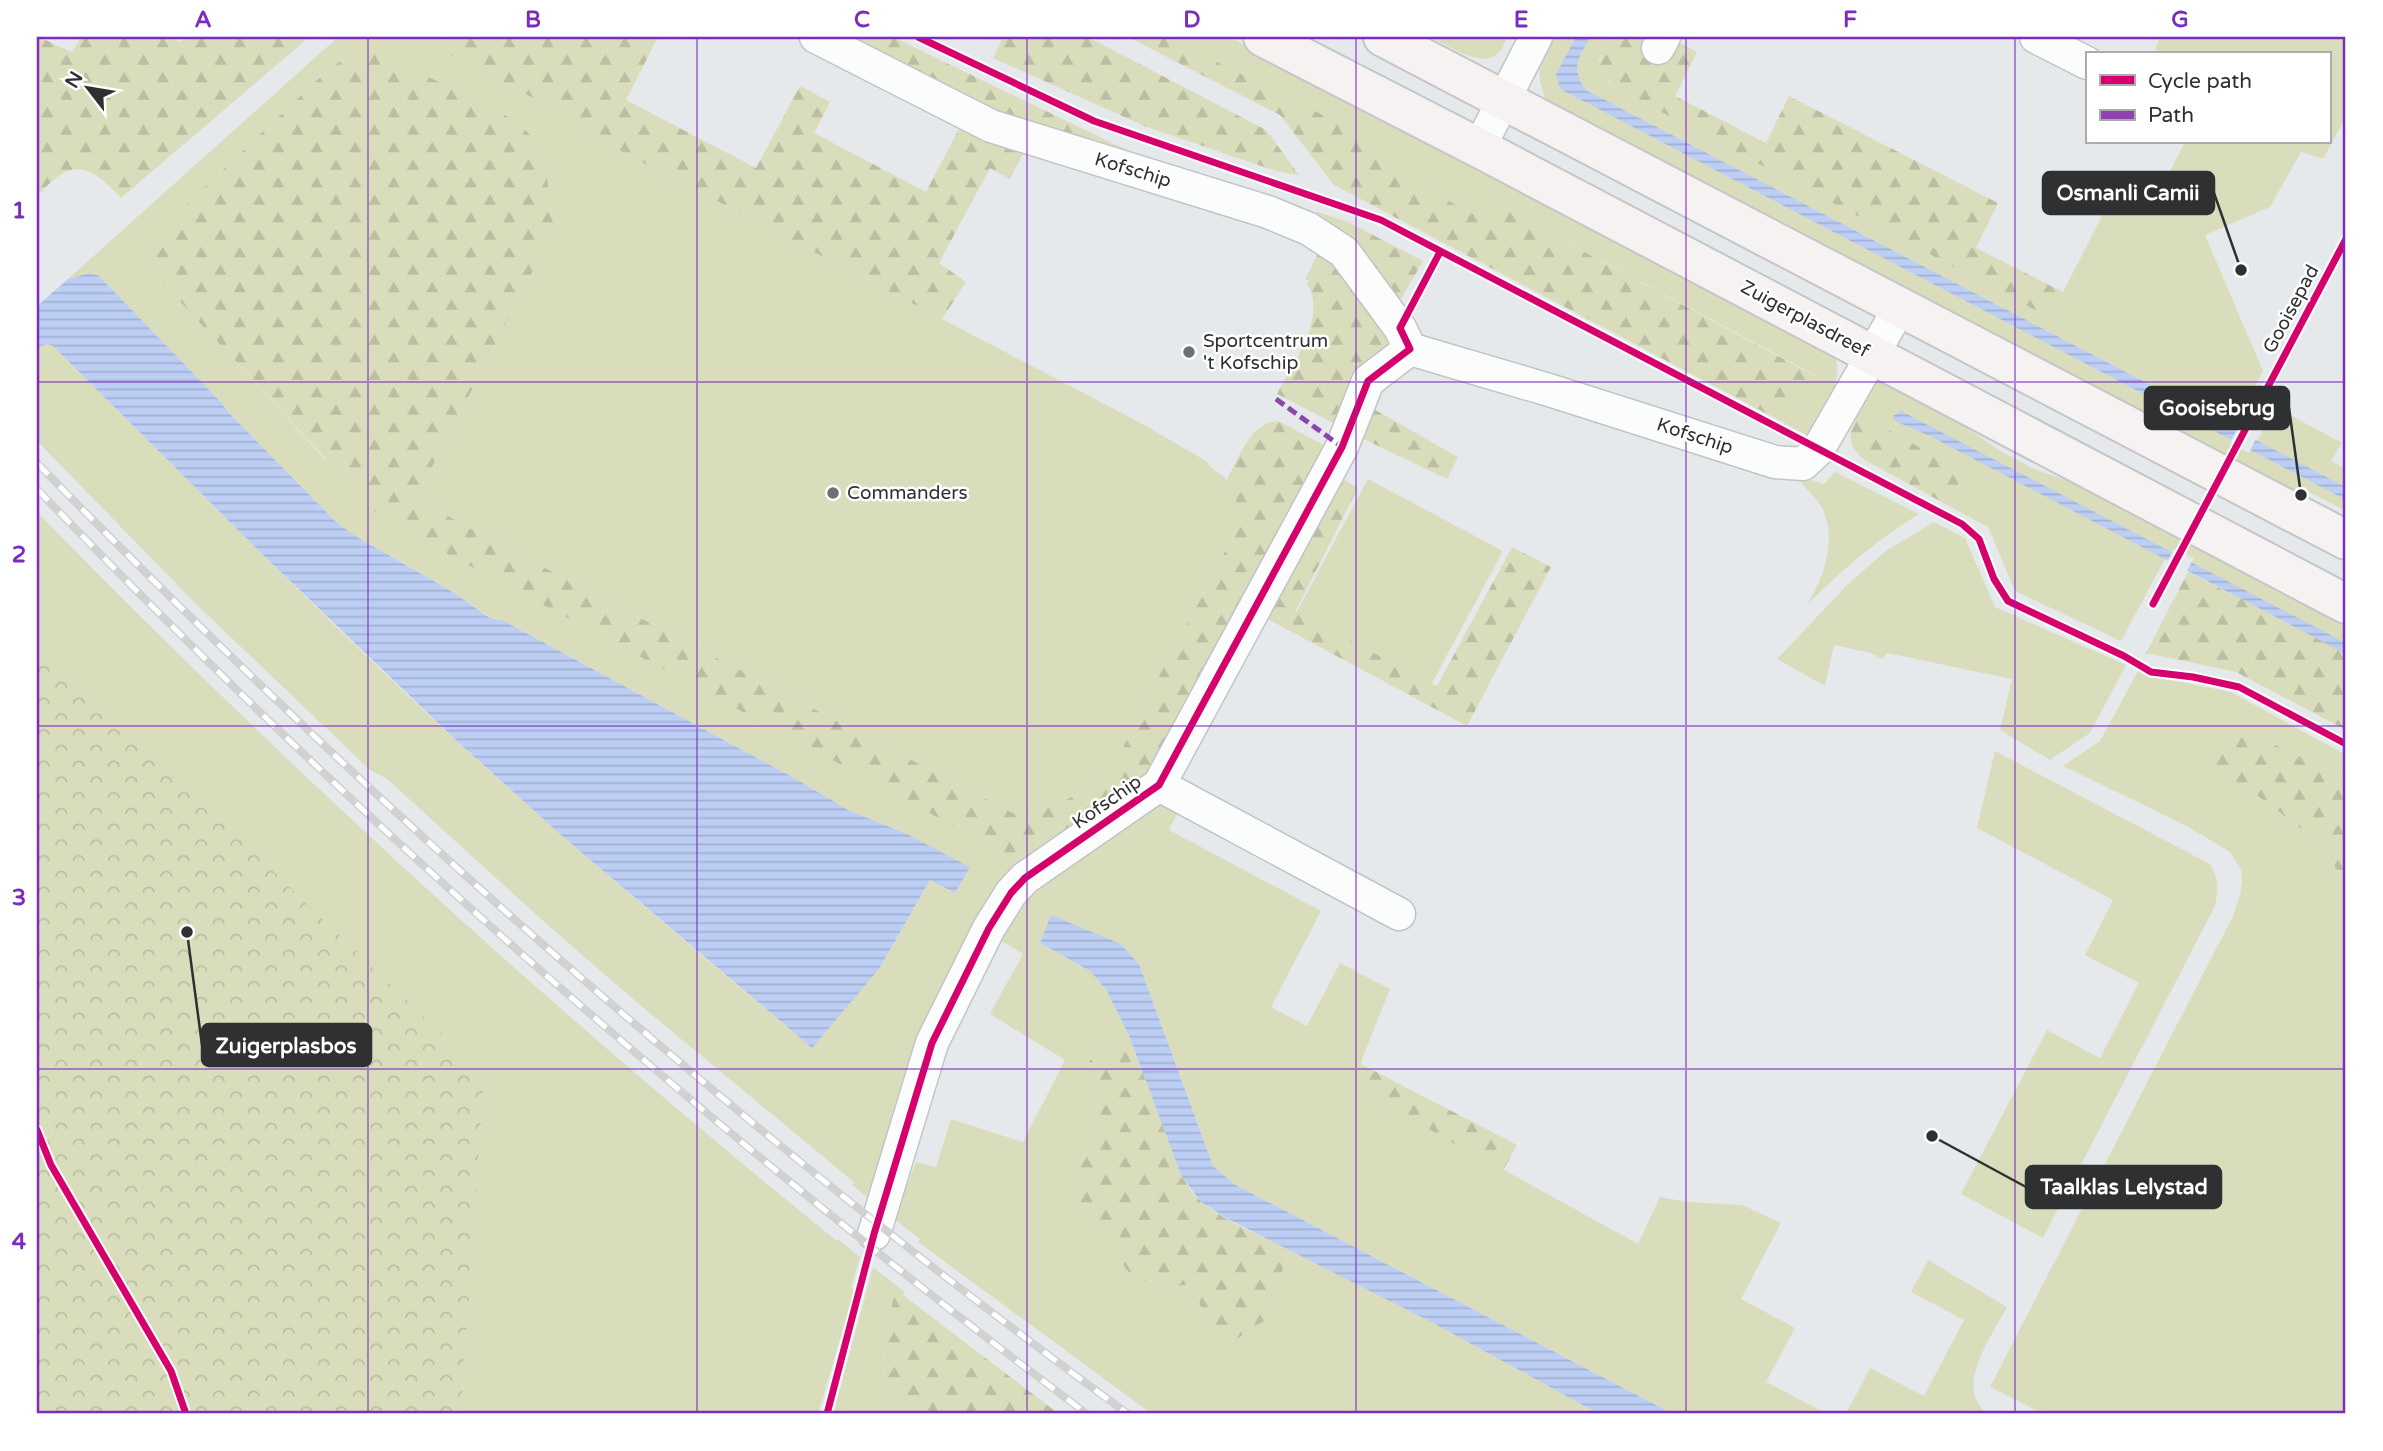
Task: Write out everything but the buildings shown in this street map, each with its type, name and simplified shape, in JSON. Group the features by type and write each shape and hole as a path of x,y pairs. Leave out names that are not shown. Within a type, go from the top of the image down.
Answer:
{"main road":[{"name":"Zuigerplasdreef","path":"1263,37 2346,604"},
{"path":"1383,37 2346,540"}],"street":[{"name":"Kofschip","path":"816,37 992,126 1268,212 1308,229 1344,252 1400,328 1410,349 1775,462 1803,464 1818,450 1899,307"},
{"path":"1479,148 1536,37"},
{"path":"2046,39 2086,62"},
{"name":"Kofschip","path":"874,1234 932,1042 989,928 1011,893 1025,878 1159,785 1342,447 1368,381 1410,349"},
{"name":"Kofschip","path":"1159,785 1399,914"}],"green space":[{"path":"39,37 72,52 81,37 170,37 180,42 183,37 308,38 121,198 99,177 79,169 60,175 37,197"},
{"path":"338,37 447,37 441,50 543,103 600,140 1139,422 1206,461 1227,480 1234,491 1236,531 1116,763 1089,789 1024,819 416,498 554,230 546,170 535,140 356,52 331,67 136,253 325,459 1022,865 877,1205 852,1185 854,1182 552,929 387,779 370,770 196,604 37,441 37,347 47,343 306,597 502,783 800,1038 879,969 930,880 955,893 969,867 907,834 848,810 796,779 504,621 491,618 451,591 357,537 336,522 99,276 90,273 68,279"},
{"path":"447,37 658,37 626,100 756,168 800,86 830,102 814,133 926,192 959,129 1025,150 1010,179 990,168 939,263 966,282 942,319 600,140 543,103 440,50"},
{"path":"839,37 893,37 1139,156 1007,119"},
{"path":"1003,37 1088,37 1266,130 1299,175 1276,171 1144,126 993,58"},
{"path":"1128,37 1167,37 1375,141 1382,165 1473,214 1497,205 1815,376 1786,424 1334,185 1280,115"},
{"path":"1167,37 1230,37 1834,355 1837,364 1835,385 1812,438 1786,424 1815,375 1497,205 1473,214 1381,165"},
{"path":"1431,37 1507,37 1499,52 1485,59 1466,55"},
{"path":"1551,37 1576,37 1557,74 1560,89 2346,500 2346,511 2303,489 2298,497 1546,101 1540,69"},
{"path":"1590,37 1610,37 1599,60 1607,81 1618,89 2050,318 2117,186 2153,204 2184,144 2330,144 2330,52 2162,52 2155,49 2160,37 2346,37 2346,117 2323,159 2301,152 2270,207 2205,235 2263,371 2233,428 1586,90 1578,75 1580,57"},
{"path":"1610,37 1670,37 1697,52 1675,96 1766,143 1789,96 1998,203 1976,248 2063,292 2050,318 1618,89 1601,71 1600,65"},
{"path":"356,52 378,54 397,61 518,122 535,140 546,170 554,230 416,498 1024,819 1089,789 1116,763 1236,531 1236,497 1227,479 1246,442 1260,428 1278,421 1326,446 1151,768 1136,783 1053,839 1022,865 896,794 381,518 135,253 331,67"},
{"path":"1315,211 1348,222 1423,261 1397,306 1370,258 1357,242"},
{"path":"1322,246 1396,341 1339,426 1277,394 1299,355 1311,326 1312,297 1307,284 1309,281 1305,279"},
{"path":"1883,377 2034,469 2099,492 2346,621 2346,653 2165,559 2121,641 2015,591 1988,527 1947,505 1965,473 1859,413 1876,381"},
{"path":"1370,407 1458,457 1447,479 1355,435"},
{"path":"2275,407 2342,443 2331,461 2346,469 2346,487 2257,441"},
{"path":"1859,413 1965,473 1947,505 1863,459 1851,442"},
{"path":"1835,472 1919,514 1887,535 1806,606 1823,572 1829,533 1822,508 1794,475 1824,484"},
{"path":"1334,474 1358,488 1295,612 1437,686 1512,547 1551,567 1467,726 1260,615"},
{"path":"1368,479 1503,551 1431,685 1296,613"},
{"path":"37,512 229,703 426,888 629,1068 837,1241 860,1257 851,1288 855,1289 818,1414 461,1414 484,1075 37,925"},
{"path":"1934,522 1965,538 1995,607 2126,665 2090,733 2050,760 2000,730 2012,679 1887,653 1882,659 1871,653 1834,645 1825,686 1777,659 1848,584 1886,551"},
{"path":"2188,572 2346,653 2346,730 2236,672 2146,653"},
{"path":"37,643 484,1075 461,1414 37,1414"},
{"path":"2138,671 2231,692 2346,755 2346,779 2263,739 2243,785 2319,842 2346,884 2346,1404 2341,1414 2044,1414 1990,1387 2233,916 2240,895 2241,870 2230,852 2185,825 2063,766 2100,741"},
{"path":"2219,736 2263,739 2346,779 2346,884 2319,842 2243,785 2206,769"},
{"path":"1995,751 2210,864 2217,884 2215,906 2043,1238 1961,1194 2047,1030 2100,1058 2139,983 2085,955 2113,900 1977,828"},
{"path":"1151,804 1180,808 1169,830 1321,911 1271,1007 1307,1026 1340,963 1390,989 1362,1059 1360,1073 1372,1097 1638,1244 1660,1197 1687,1202 1742,1205 1781,1223 1741,1299 1795,1328 1766,1382 1828,1414 1673,1414 1234,1184 1213,1166 1139,964 1121,944 1051,916 1040,943 1090,971 1107,991 1130,1038 1089,1061 1095,1127 1069,1194 1163,1289 1195,1283 1203,1318 1265,1320 1290,1249 1435,1324 1599,1414 1152,1414 918,1242 920,1239 894,1219 916,1162 936,1167 951,1119 1023,1142 1065,1060 990,1014 1023,954 998,939 1024,895"},
{"path":"1130,1038 1181,1175 1193,1193 1221,1216 1290,1249 1265,1320 1226,1346 1203,1318 1195,1283 1163,1289 1131,1275 1069,1194 1095,1127 1089,1061"},
{"path":"1361,1064 1517,1145 1503,1171 1372,1097 1360,1073"},
{"path":"1928,1260 2007,1307 1985,1347 1974,1377 1978,1404 1989,1414 1846,1414 1870,1368 1924,1396 1964,1320 1911,1292"},
{"path":"873,1267 896,1285 885,1341 883,1382 902,1414 833,1414"},
{"path":"896,1285 905,1292 903,1295 1059,1414 902,1414 883,1382 885,1341"}],"water":[{"path":"1576,37 1590,37 1577,69 1586,90 2346,487 2346,500 1560,89 1556,74"},
{"path":"90,273 99,276 336,522 451,591 490,618 504,621 796,779 848,810 907,834 970,867 955,893 930,880 879,969 812,1048 561,835 459,743 263,555 53,346 47,344 37,347 37,306 68,279"},
{"path":"1901,411 2346,643 2346,654 1932,437 1895,421 1893,416"},
{"path":"1051,915 1121,944 1139,964 1213,1166 1234,1184 1673,1414 1599,1414 1435,1324 1226,1218 1200,1201 1181,1175 1130,1038 1107,991 1090,971 1040,943"}],"pier":[{"path":"2238,427 2257,437 2249,453 2230,443"},
{"path":"2174,549 2194,558 2185,574 2166,564"}],"railway":[{"path":"37,463 165,592 295,717 427,841 562,961 840,1194 983,1306 1128,1414"},
{"path":"37,489 285,736 543,973 811,1199 1087,1414"}],"marked path":[{"path":"1276,399 1342,447"}],"cycle path":[{"path":"918,37 1094,121 1381,220 1962,524 1979,539 1994,579 2008,601 2124,656 2151,672 2193,677 2239,687 2346,744"},
{"name":"Gooisepad","path":"2153,604 2346,239"},
{"path":"827,1414 874,1234 932,1043 989,928 1011,893 1025,878 1159,785 1342,447 1368,381 1410,349 1400,328 1440,252"},
{"path":"37,1130 51,1165 171,1371 186,1414"}],"place":[{"name":"Osmanli Camii","path":"2241,270"},
{"name":"Sportcentrum 't Kofschip","path":"1189,352"},
{"name":"Commanders","path":"833,493"},
{"name":"Gooisebrug","path":"2301,495"},
{"name":"Zuigerplasbos","path":"187,932"},
{"name":"Taalklas Lelystad","path":"1932,1136"}]}
